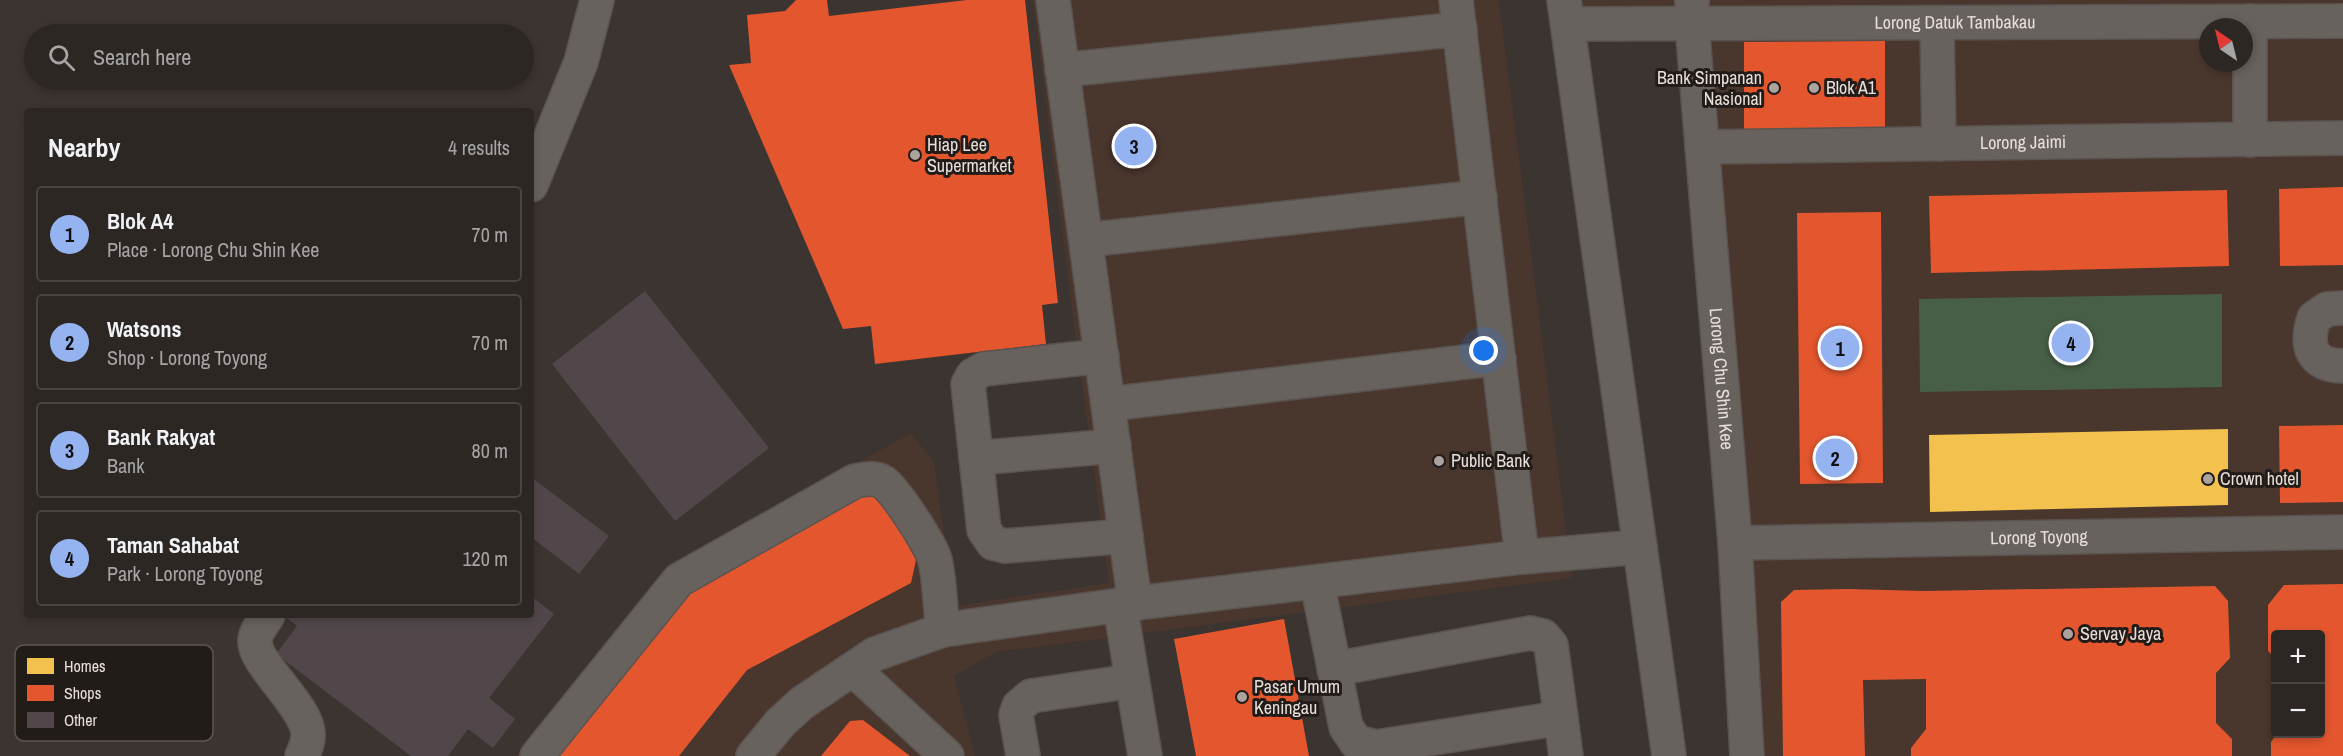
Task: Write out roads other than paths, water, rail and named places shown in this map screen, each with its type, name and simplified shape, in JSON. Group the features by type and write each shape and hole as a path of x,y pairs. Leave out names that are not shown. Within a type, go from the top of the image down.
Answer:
{"street":[{"path":"534,178 581,62 597,0"},
{"path":"1053,0 1126,536 1132,681 1145,756"},
{"path":"1566,12 1668,756"},
{"name":"Lorong Datuk Tambakau","path":"1566,12 1692,12 1937,22 2199,21"},
{"name":"Lorong Chu Shin Kee","path":"1692,12 1735,543 1748,756"},
{"path":"1062,70 1458,14 1522,557"},
{"name":"Lorong Datuk Tambakau","path":"2253,21 2343,21"},
{"path":"1937,22 1939,144"},
{"path":"2250,72 2250,140"},
{"name":"Lorong Jaimi","path":"1702,147 2343,138"},
{"path":"1086,240 1480,197"},
{"path":"2343,308 2326,309 2314,318 2310,345 2317,359 2332,365 2343,366"},
{"path":"1102,356 984,369 973,375 968,384 984,530 993,543 1005,546 1126,536"},
{"path":"1109,404 1499,358"},
{"path":"976,458 1114,446"},
{"path":"537,756 679,580 855,481 867,478 882,482 893,492 930,546 934,559 943,630"},
{"name":"Lorong Toyong","path":"1735,543 2343,532"},
{"path":"753,756 780,722 802,702 875,654 943,630 1128,604 1522,557 1640,547"},
{"path":"1317,582 1346,727 1356,742 1376,747 1561,718"},
{"path":"265,618 257,633 255,643 257,653 281,684 304,723 308,733 302,756"},
{"path":"1334,669 1530,633 1543,636 1551,645 1566,756"},
{"path":"853,669 947,756"},
{"path":"1023,756 1016,715 1019,706 1031,696 1132,681"}],"place":[{"name":"Bank Simpanan Nasional","path":"1774,88"},
{"name":"Blok A1","path":"1814,88"},
{"name":"Bank Rakyat","path":"1134,146"},
{"name":"Hiap Lee Supermarket","path":"915,155"},
{"name":"Taman Sahabat","path":"2071,343"},
{"name":"Blok A4","path":"1840,348"},
{"name":"Watsons","path":"1835,458"},
{"name":"Public Bank","path":"1439,461"},
{"name":"Crown hotel","path":"2208,479"},
{"name":"Servay Jaya","path":"2068,634"},
{"name":"Pasar Umum Keningau","path":"1242,697"}]}
